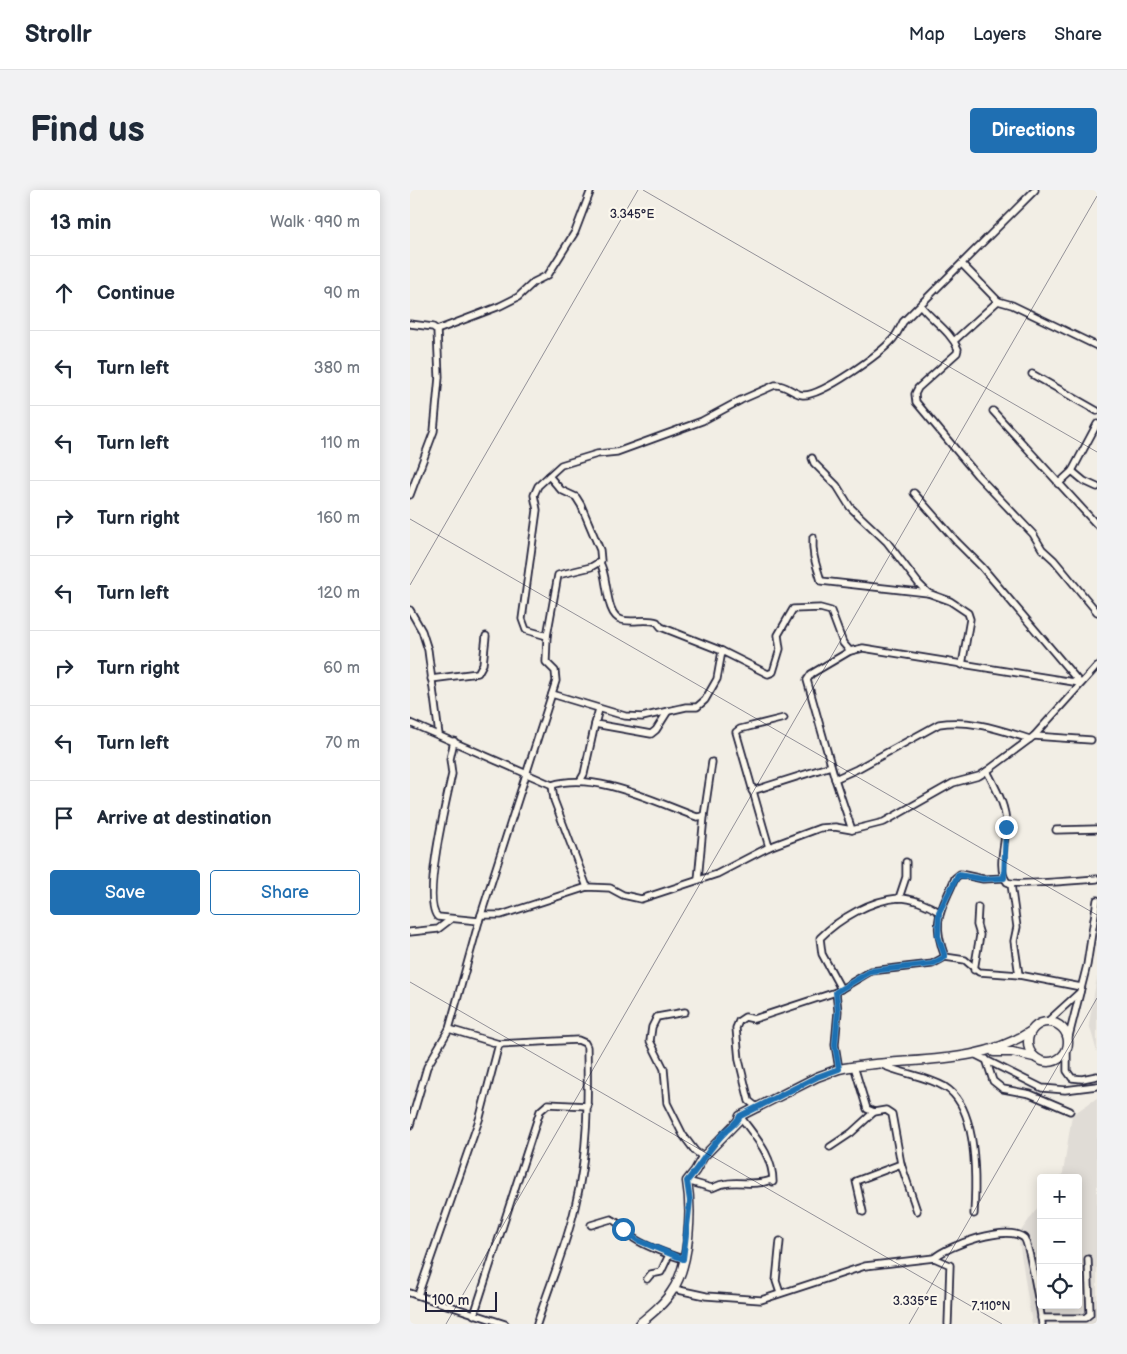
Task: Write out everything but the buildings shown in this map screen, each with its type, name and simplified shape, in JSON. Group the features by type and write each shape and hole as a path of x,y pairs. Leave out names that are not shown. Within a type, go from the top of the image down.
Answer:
{"main road":[{"path":"640,1324 674,1290 683,1259 690,1201 687,1181 719,1137 738,1121 740,1116 817,1077 839,1069 854,1066 880,1064 981,1055 1012,1052 1044,1061 1056,1060 1061,1057 1068,1043 1063,1029 1053,1023 1046,1022 1035,1027 1015,1042 981,1055"},
{"path":"1031,1031 1028,1043 1030,1049 1038,1058"}],"street":[{"path":"437,330 500,306 518,297 534,282 548,275 575,232 591,190"},
{"path":"547,636 526,630 522,619 537,510 534,495 538,486 561,465 597,454 617,452 702,421 741,400 775,385 780,385 802,395 816,394 832,386 893,338 903,322 962,264 969,254 1028,200 1035,190"},
{"path":"962,264 998,300 1097,346"},
{"path":"954,340 998,300"},
{"path":"921,306 934,322 954,340 958,349 957,353 918,388 915,394 916,402 976,475 1033,534 1042,549 1054,560 1097,612"},
{"path":"410,324 433,327 437,330"},
{"path":"410,495 434,431 439,377 437,330"},
{"path":"1032,374 1097,411"},
{"path":"993,411 1058,484 1097,524"},
{"path":"1058,484 1072,471 1097,424"},
{"path":"812,458 814,463 837,486 850,507 887,542 928,593"},
{"path":"1072,471 1084,481 1097,487"},
{"path":"549,476 561,490 576,497 581,505 600,550 600,563 611,607 616,616 622,620 658,622 661,627 722,651 771,674 780,649 778,635 792,612 797,608 831,611 843,643 850,651"},
{"path":"914,493 957,542 982,566 1080,683"},
{"path":"813,537 812,556 819,567 821,581 928,593 950,601 968,613 970,619 962,665"},
{"path":"410,1125 427,1067 449,1029 480,918 524,774 556,682 555,672 546,662 547,636 558,575 600,563"},
{"path":"410,610 422,631 428,650 439,736"},
{"path":"431,678 478,673 483,664 486,636"},
{"path":"852,830 831,766 808,680 811,674 850,651 864,648 1080,683"},
{"path":"552,694 625,716 642,717 697,706 705,700 717,679 722,651"},
{"path":"454,741 450,759 452,774 433,872 434,915 451,919 480,918 516,911 586,887 610,888 623,895 642,899 717,874 769,847 820,828 835,827 852,830 895,817 953,783 987,771 1032,737 1097,666"},
{"path":"580,781 584,774 599,709"},
{"path":"595,724 651,734 668,711"},
{"path":"769,847 736,732 740,729 784,718"},
{"path":"835,779 939,724 955,721 980,724 1032,737 1091,740"},
{"path":"410,723 552,785 580,781 612,787 697,817 704,816"},
{"path":"698,880 704,816 712,762"},
{"path":"752,791 831,766"},
{"path":"987,771 1005,808 1004,878"},
{"path":"552,785 554,800 586,887"},
{"path":"1056,830 1097,829"},
{"path":"899,898 906,877 906,862"},
{"path":"945,957 938,936 939,912 958,875 983,879 1004,878 1011,884 1017,927 1014,941 1019,975"},
{"path":"1011,884 1097,879"},
{"path":"839,1069 835,1045 838,990 822,954 820,938 857,912 872,905 899,898 923,904 939,912"},
{"path":"1097,900 1068,1043 1067,1071 1072,1078 1082,1079 1097,1076"},
{"path":"974,970 980,934 978,907"},
{"path":"410,932 438,929 451,919"},
{"path":"758,1108 749,1101 741,1067 736,1028 739,1021 745,1017 754,1019 838,990 871,971 932,964 945,957 965,960 974,970 989,974 1019,975 1080,990"},
{"path":"1046,1022 1080,990"},
{"path":"686,1012 657,1017 652,1027 650,1041 664,1069 669,1107 683,1135 695,1151 703,1157"},
{"path":"449,1029 499,1044 582,1041 586,1047 588,1106 584,1156 575,1208 536,1324"},
{"path":"418,1295 480,1117 499,1044"},
{"path":"981,1055 1042,1088 1053,1090 1097,1086"},
{"path":"981,1055 990,1076 998,1086 1009,1092 1023,1092 1070,1111"},
{"path":"880,1064 930,1080 956,1096 975,1154 974,1214"},
{"path":"854,1066 867,1109 874,1112 886,1110 892,1114 901,1164 917,1211"},
{"path":"1022,1078 1023,1092"},
{"path":"474,1315 540,1111 548,1104 588,1106"},
{"path":"830,1147 851,1133 874,1112"},
{"path":"687,1181 712,1188 724,1182 754,1183 771,1180 773,1182 770,1162 764,1147 740,1116"},
{"path":"863,1212 856,1181 901,1164"},
{"path":"591,1225 604,1219 616,1221 637,1240 683,1259"},
{"path":"934,1258 941,1252 976,1238 1007,1235 1018,1235 1024,1238 1030,1251 1042,1321 1085,1318 1090,1314 1088,1259"},
{"path":"780,1242 776,1281 780,1293"},
{"path":"647,1279 651,1274 661,1272 669,1254"},
{"path":"674,1290 761,1300 864,1266 934,1258 950,1265 948,1324"},
{"path":"410,1293 505,1324"}],"shaded area":[{"path":"1097,977 1097,1052 1089,1024"},
{"path":"1097,1098 1097,1324 1032,1324 1018,1235 1037,1209 1037,1309 1082,1309 1082,1174 1062,1174 1072,1115"}],"route":[{"path":"623,1229 637,1240 683,1259 687,1241 690,1201 687,1181 703,1157 719,1137 738,1121 740,1116 778,1096 794,1090 808,1081 839,1069 835,1045 835,1026 838,1011 836,992 871,971 932,964 945,957 938,936 940,908 955,878 960,874 983,879 1004,878 1002,871 1006,827"}]}
